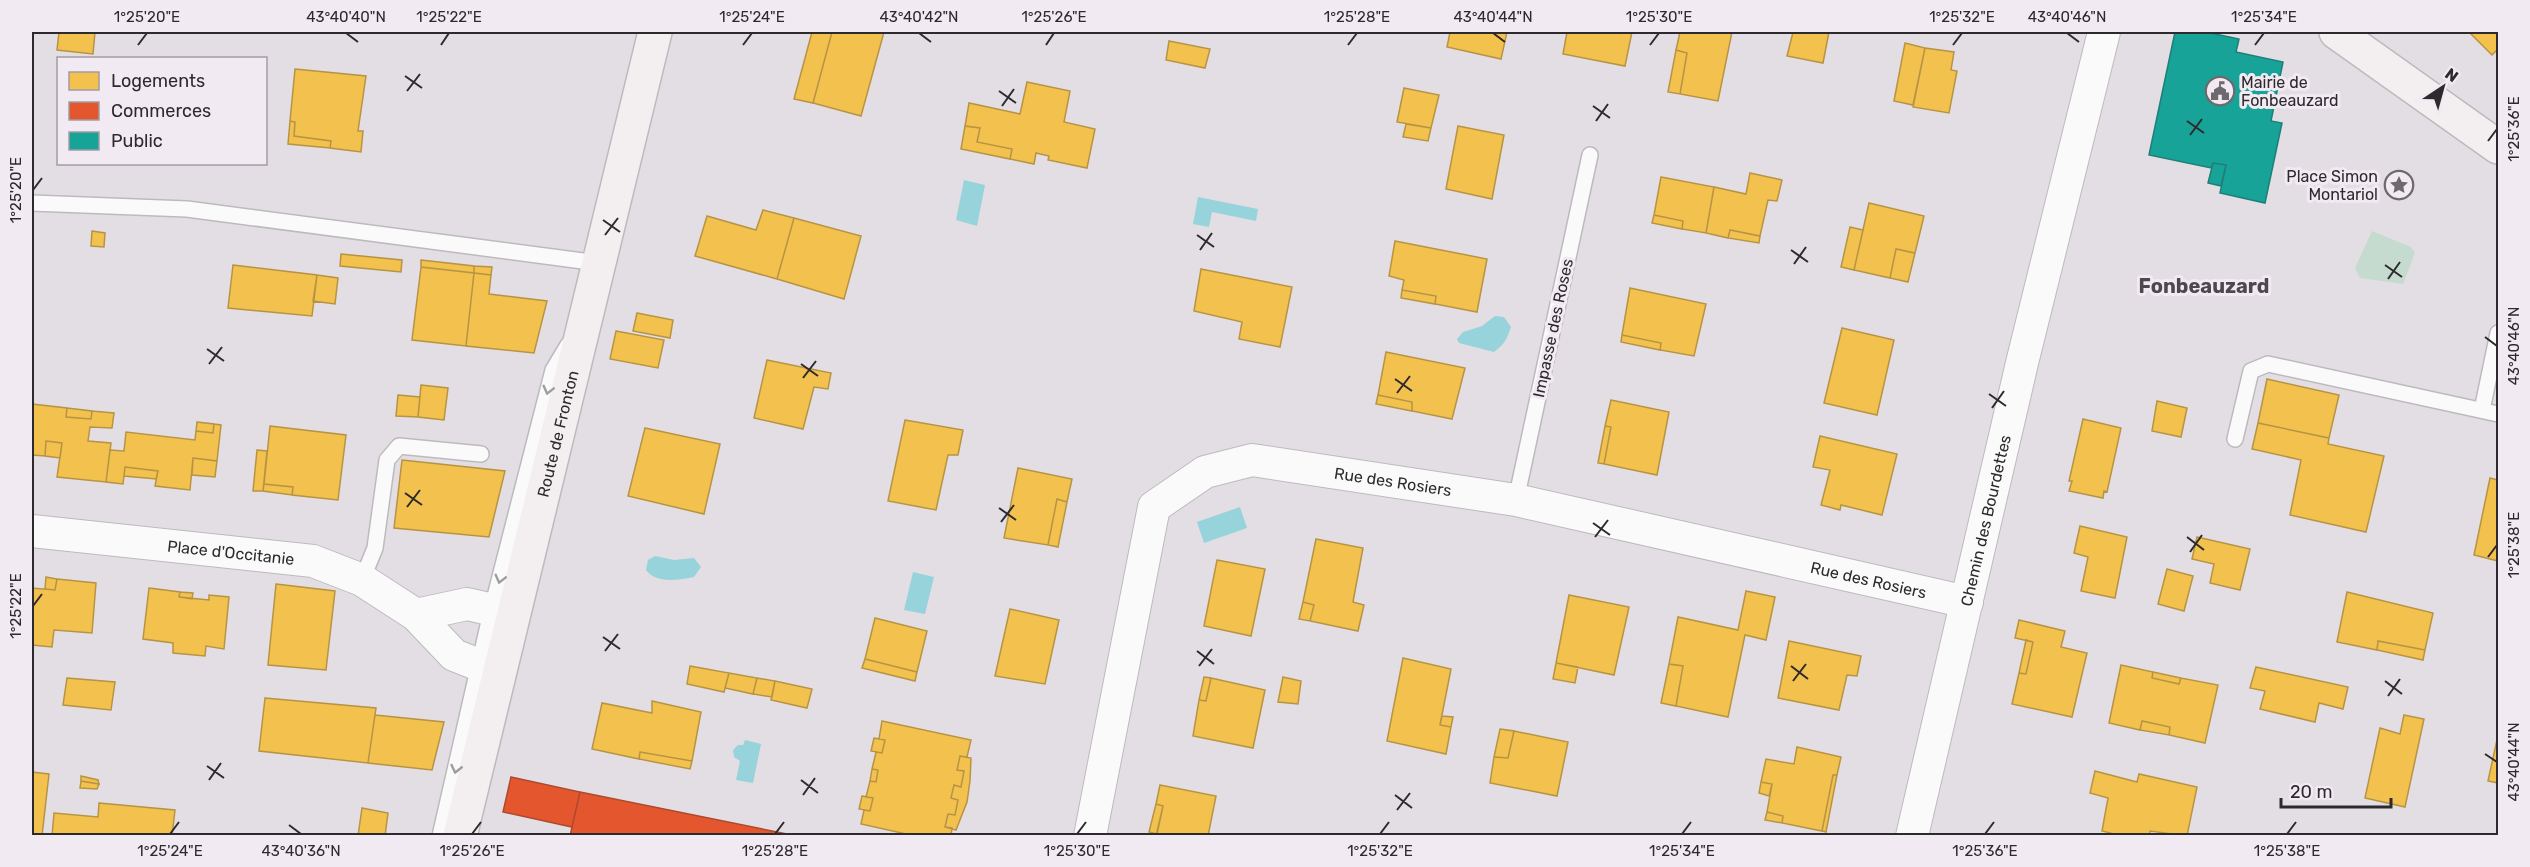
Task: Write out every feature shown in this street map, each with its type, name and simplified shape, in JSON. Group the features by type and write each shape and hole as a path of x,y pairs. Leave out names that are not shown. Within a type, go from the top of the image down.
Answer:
{"main road":[{"name":"Route de Fronton","path":"461,834 489,670 502,611 584,320 655,32"},
{"path":"2336,32 2499,147"}],"street":[{"name":"Chemin des Bourdettes","path":"1912,836 2022,363 2104,32"},
{"name":"Rue des Rosiers","path":"1090,836 1154,507 1205,472 1252,460 1516,500 1967,602"},
{"name":"Place d'Occitanie","path":"32,531 313,561 362,580 416,615 454,655 489,670"},
{"path":"416,615 467,604 502,611"}],"lane":[{"name":"Impasse des Roses","path":"1516,500 1590,155"},
{"path":"32,203 187,208 598,263"},
{"path":"2482,410 2499,333"},
{"path":"2235,439 2251,371 2268,364 2499,414"},
{"path":"362,580 375,548 387,460 399,446 481,454"}],"green space":[{"path":"2372,231 2411,247 2415,253 2403,284 2360,278 2355,268"}],"water":[{"path":"964,180 985,185 977,226 956,220"},
{"path":"1198,197 1258,209 1256,221 1212,212 1209,227 1193,224"},
{"path":"1495,316 1504,317 1511,327 1505,341 1494,352 1459,343 1457,339 1463,332 1482,326"},
{"path":"1240,507 1247,528 1204,543 1197,522"},
{"path":"655,556 674,560 694,558 701,567 694,577 675,580 662,579 646,570 648,560"},
{"path":"913,572 934,577 925,614 904,610"},
{"path":"745,740 761,744 753,783 736,780 740,761 734,757 733,750 738,745 743,745"}],"building: Logements":[{"path":"59,32 95,32 93,54 57,50"},
{"path":"812,32 832,32 813,103 794,99"},
{"path":"832,32 884,32 861,116 813,103"},
{"path":"1450,32 1507,32 1501,59 1447,47"},
{"path":"1567,32 1632,32 1625,66 1563,54"},
{"path":"1680,32 1732,32 1718,101 1680,94 1687,53 1676,50"},
{"path":"1793,32 1829,32 1823,63 1787,56"},
{"path":"2469,32 2498,32 2498,49 2492,55"},
{"path":"1169,41 1210,49 1205,68 1166,60"},
{"path":"1905,43 1925,48 1913,105 1894,101"},
{"path":"1925,48 1954,52 1951,70 1957,71 1949,113 1913,107"},
{"path":"1676,50 1687,53 1680,94 1668,92"},
{"path":"295,69 366,76 358,131 363,131 361,152 330,148 331,141 294,136 295,122 290,121"},
{"path":"1027,82 1070,91 1064,122 1095,129 1087,168 1048,160 1049,156 1036,153 1034,164 1010,159 1012,149 977,142 980,128 965,126 969,103 1020,114"},
{"path":"1404,88 1439,95 1431,128 1397,122"},
{"path":"290,121 295,122 294,136 331,141 330,148 288,144"},
{"path":"1406,124 1431,128 1428,141 1403,137"},
{"path":"965,126 980,128 977,142 1012,149 1010,159 961,149"},
{"path":"1458,126 1504,135 1492,199 1446,189"},
{"path":"1750,173 1782,180 1777,201 1768,200 1760,236 1730,230 1728,238 1706,233 1714,187 1746,194"},
{"path":"1661,177 1714,187 1706,233 1682,229 1683,221 1654,215"},
{"path":"1869,203 1924,216 1915,253 1896,249 1890,278 1854,270"},
{"path":"763,210 794,218 777,279 695,256 707,216 756,230"},
{"path":"1654,215 1683,221 1682,229 1652,223"},
{"path":"794,218 861,236 844,299 777,279"},
{"path":"1850,227 1863,230 1854,270 1841,267"},
{"path":"1730,230 1760,236 1759,243 1728,238"},
{"path":"92,231 105,233 104,247 91,246"},
{"path":"1395,241 1487,259 1477,312 1435,304 1436,296 1402,290 1404,280 1389,276"},
{"path":"1896,249 1915,253 1908,282 1890,278"},
{"path":"341,254 402,260 401,272 340,266"},
{"path":"421,260 474,266 474,273 421,267"},
{"path":"233,265 317,275 312,316 228,308"},
{"path":"474,266 492,267 491,275 474,273"},
{"path":"421,267 474,273 466,346 412,340"},
{"path":"1201,269 1292,287 1280,347 1239,339 1242,322 1194,311"},
{"path":"474,273 491,275 489,294 547,301 534,353 466,346"},
{"path":"317,275 338,278 335,304 313,301"},
{"path":"1630,288 1706,304 1694,356 1660,350 1661,343 1622,335"},
{"path":"1402,290 1436,296 1435,304 1401,298"},
{"path":"637,313 673,320 670,338 633,331"},
{"path":"1842,328 1894,340 1877,415 1824,403"},
{"path":"616,331 664,340 658,368 610,359"},
{"path":"1622,335 1661,343 1660,350 1621,342"},
{"path":"1386,352 1465,368 1452,419 1412,411 1412,402 1378,395"},
{"path":"767,360 831,373 828,389 814,387 803,429 754,418"},
{"path":"2267,379 2339,395 2329,438 2258,423"},
{"path":"421,385 448,388 444,420 418,417"},
{"path":"398,395 420,397 418,417 396,416"},
{"path":"1378,395 1412,402 1412,411 1376,404"},
{"path":"1611,400 1669,412 1657,475 1604,464 1611,427 1605,426"},
{"path":"2157,401 2187,408 2181,437 2152,431"},
{"path":"32,404 67,408 66,417 91,419 92,411 114,413 112,428 90,427 88,441 111,443 106,482 57,477 62,443 46,441 45,456 32,455"},
{"path":"67,408 92,411 91,419 66,417"},
{"path":"2083,419 2121,428 2107,492 2104,491 2103,498 2069,491 2072,481 2069,481"},
{"path":"905,420 963,430 958,455 948,455 936,510 888,501"},
{"path":"197,422 214,424 213,433 196,431"},
{"path":"2258,423 2329,438 2328,444 2384,456 2366,532 2290,515 2301,460 2252,449"},
{"path":"214,424 221,425 217,461 193,458 190,490 155,486 158,471 125,467 123,484 106,482 110,450 124,451 126,432 195,440 196,431 213,433"},
{"path":"270,426 346,435 338,500 292,495 293,487 264,484"},
{"path":"1605,426 1611,427 1604,464 1598,463"},
{"path":"645,428 720,444 704,514 628,496"},
{"path":"1820,436 1897,454 1882,515 1841,505 1840,510 1821,505 1830,470 1813,467"},
{"path":"46,441 62,443 60,458 45,456"},
{"path":"257,450 267,451 263,491 253,491"},
{"path":"193,458 217,461 215,477 192,475"},
{"path":"402,460 505,471 489,537 394,528"},
{"path":"125,467 158,471 156,479 124,476"},
{"path":"1018,468 1072,479 1067,502 1057,499 1048,545 1004,538"},
{"path":"2490,478 2498,480 2498,561 2474,555"},
{"path":"264,484 293,487 292,495 263,491"},
{"path":"1057,499 1067,502 1058,547 1048,545"},
{"path":"2080,526 2127,537 2115,598 2081,591 2088,557 2074,553"},
{"path":"2197,537 2250,549 2240,590 2210,583 2214,564 2192,559"},
{"path":"1316,539 1363,548 1353,602 1364,605 1358,631 1310,621 1314,605 1303,602"},
{"path":"1217,560 1265,569 1251,636 1204,626"},
{"path":"2167,569 2193,576 2184,611 2158,604"},
{"path":"46,577 57,579 55,590 45,589"},
{"path":"57,579 96,583 92,633 54,630 52,647 32,645 32,588 55,590"},
{"path":"276,584 335,591 326,670 268,665"},
{"path":"149,588 180,592 179,597 209,600 209,595 229,597 224,649 206,646 205,656 173,653 173,643 143,639"},
{"path":"1746,591 1775,597 1766,640 1745,635 1728,717 1676,706 1683,666 1669,664 1678,617 1738,630"},
{"path":"180,592 193,593 192,599 179,597"},
{"path":"2347,592 2433,613 2425,650 2378,641 2377,650 2337,642"},
{"path":"1569,595 1629,607 1614,675 1556,663"},
{"path":"1303,602 1314,605 1310,621 1299,619"},
{"path":"1010,609 1059,620 1045,684 995,676"},
{"path":"875,618 927,631 917,672 865,659"},
{"path":"2019,620 2065,631 2061,647 2087,653 2072,717 2012,704 2019,673 2026,674 2033,642 2015,638"},
{"path":"2026,640 2033,642 2026,674 2019,673"},
{"path":"1789,641 1861,656 1857,676 1847,675 1839,710 1778,698"},
{"path":"2378,641 2425,650 2423,660 2377,650"},
{"path":"1403,658 1451,669 1440,725 1451,727 1446,754 1387,741"},
{"path":"865,659 917,672 915,681 862,668"},
{"path":"1556,663 1578,667 1575,683 1553,679"},
{"path":"1669,664 1683,666 1676,706 1661,703"},
{"path":"2121,665 2153,672 2152,678 2179,684 2181,678 2218,685 2205,743 2169,735 2170,727 2142,721 2140,730 2109,723"},
{"path":"690,666 729,673 724,692 687,684"},
{"path":"2256,667 2348,687 2343,709 2319,703 2315,722 2260,709 2265,691 2250,688"},
{"path":"2153,672 2181,678 2179,684 2152,678"},
{"path":"729,673 757,678 753,694 725,688"},
{"path":"1204,677 1211,678 1206,701 1199,700"},
{"path":"1283,677 1301,681 1298,704 1278,702"},
{"path":"67,678 115,682 111,710 63,705"},
{"path":"757,678 775,681 772,697 753,694"},
{"path":"1211,678 1265,690 1253,748 1193,736 1199,700 1206,701"},
{"path":"775,681 812,689 807,708 771,700"},
{"path":"265,698 376,708 368,763 259,751"},
{"path":"652,701 701,712 692,761 640,752 639,759 592,749 602,703 652,713"},
{"path":"375,715 444,722 432,770 368,763"},
{"path":"2404,715 2424,719 2405,807 2365,798 2380,728 2400,734"},
{"path":"1442,716 1453,717 1451,727 1440,725"},
{"path":"882,721 971,740 967,757 960,756 957,770 964,771 961,787 954,785 951,798 958,800 955,815 948,814 945,827 952,828 951,836 915,836 861,824 864,810 870,811 873,798 866,797 870,781 876,782 878,770 872,769 876,752 882,753 885,740 879,739"},
{"path":"2142,721 2170,727 2169,735 2140,730"},
{"path":"1500,729 1514,731 1508,758 1494,757"},
{"path":"1514,731 1568,742 1557,796 1490,783 1494,757 1508,758"},
{"path":"2498,735 2498,783 2488,781"},
{"path":"874,738 885,740 882,753 871,751"},
{"path":"1797,747 1841,757 1837,775 1833,775 1822,831 1782,823 1783,816 1767,812 1772,784 1761,782 1766,759 1794,764"},
{"path":"640,752 692,761 690,769 639,759"},
{"path":"960,756 971,758 970,781 967,802 956,830 945,827 948,814 955,815 958,800 951,798 954,785 961,787 964,771 957,770"},
{"path":"872,769 878,770 876,782 870,781"},
{"path":"2095,771 2137,782 2139,774 2197,787 2187,836 2150,831 2150,836 2122,836 2102,831 2108,798 2090,793"},
{"path":"32,772 49,774 42,836 32,836"},
{"path":"1833,775 1837,775 1826,832 1822,831"},
{"path":"81,776 98,780 99,784 81,781"},
{"path":"81,781 99,784 97,789 80,788"},
{"path":"1761,782 1772,784 1769,796 1759,793"},
{"path":"1160,785 1216,796 1208,836 1156,836 1163,806 1156,804"},
{"path":"862,796 873,798 870,811 859,809"},
{"path":"99,803 175,810 172,836 52,836 54,813 98,817"},
{"path":"1156,804 1163,806 1157,834 1149,832"},
{"path":"362,808 388,813 385,836 358,836"},
{"path":"1767,812 1783,816 1782,823 1765,820"}],"building: Commerces":[{"path":"511,777 580,792 572,827 503,812"},
{"path":"580,792 797,836 570,836"}],"building: Public":[{"name":"Mairie de Fonbeauzard","path":"2175,32 2206,32 2239,39 2236,52 2283,62 2271,121 2282,123 2265,203 2220,193 2226,165 2213,163 2211,168 2149,155"},
{"path":"2213,163 2226,165 2221,186 2208,183"}],"place":[{"name":"Mairie de Fonbeauzard","path":"2220,91"},
{"name":"Place Simon Montariol","path":"2399,185"}],"district":[{"name":"Fonbeauzard","path":"2204,286"}]}
